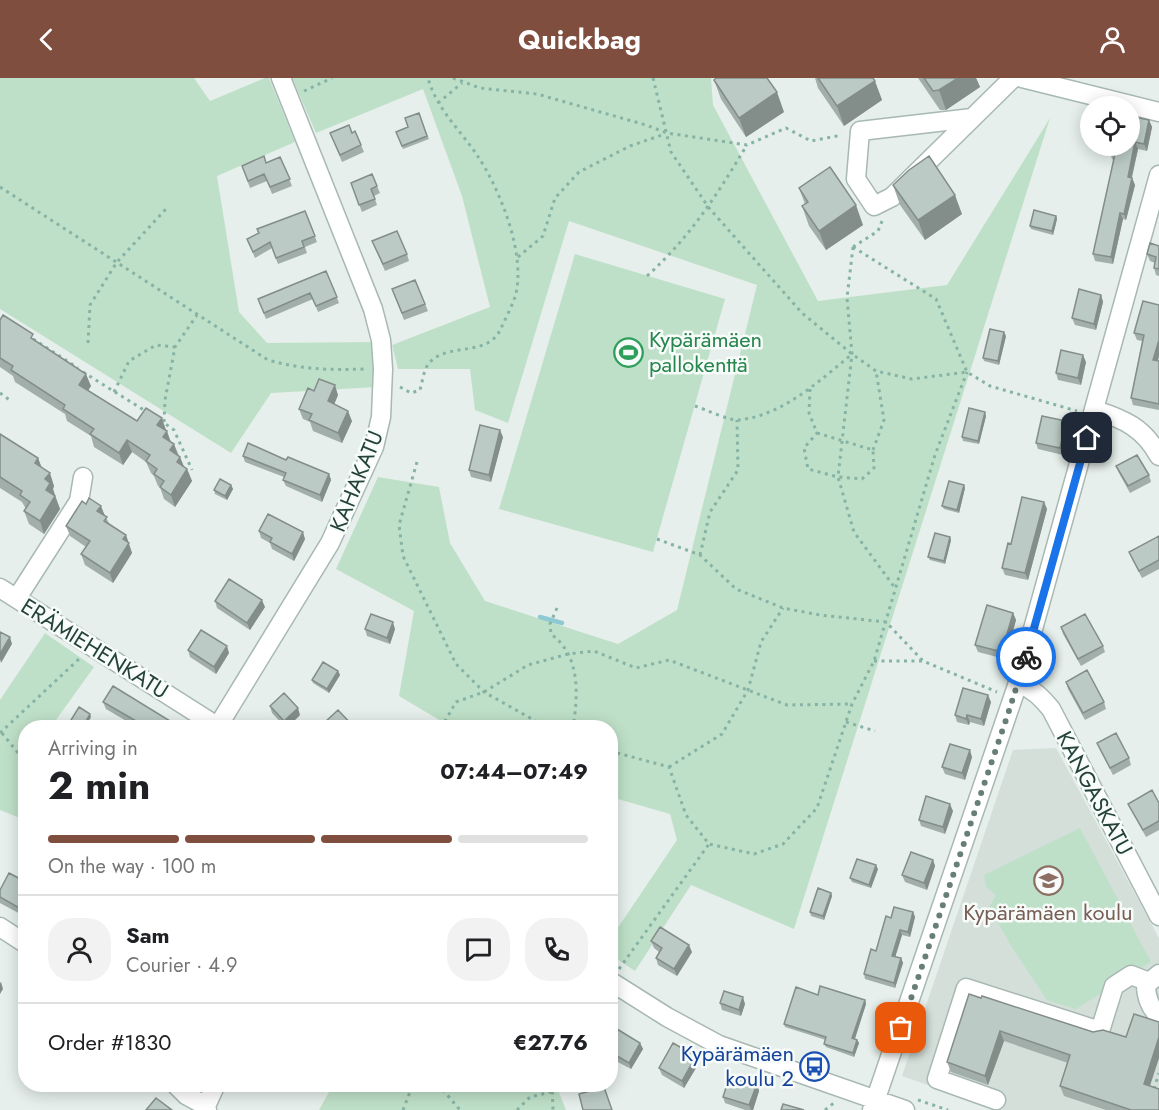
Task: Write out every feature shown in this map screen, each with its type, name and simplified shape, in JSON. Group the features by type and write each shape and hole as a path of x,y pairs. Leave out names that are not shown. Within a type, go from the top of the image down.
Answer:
{"street":[{"name":"KAHAKATU","path":"223,720 330,543 374,447 381,417 383,369 381,340 373,309 280,78"},
{"path":"972,118 860,132 856,178 874,206 892,197 1013,78"},
{"path":"1022,78 1159,111"},
{"path":"874,1105 1015,691 1159,175"},
{"path":"1094,413 1117,417 1142,432 1159,456"},
{"path":"17,598 79,501 83,477"},
{"name":"ERÄMIEHENKATU","path":"0,588 208,720"},
{"name":"KANGASKATU","path":"1015,691 1029,687 1039,694 1051,709 1159,916"},
{"path":"0,927 18,939"},
{"path":"996,1100 937,1080 966,988 1100,1030 1114,986 1131,975 1154,978"},
{"path":"618,977 667,1017 719,1045 874,1105 905,1110"},
{"path":"1154,978 1146,985 1146,996 1159,1016"},
{"path":"183,1092 206,1108 213,1092"}],"path":[{"path":"289,99 332,78"},
{"path":"411,393 420,390 427,367 439,355 488,344 499,334 515,296 518,256 504,207 478,156 438,103 428,78"},
{"path":"453,78 480,88 537,94 646,124 667,133 747,145 786,128 811,141 860,132"},
{"path":"653,78 671,152 709,208 802,313 876,371 912,379 967,372"},
{"path":"438,103 462,82"},
{"path":"518,256 543,236 555,198 579,172 630,146 667,133"},
{"path":"647,276 673,251 709,208 747,145"},
{"path":"0,188 268,360 320,370 383,369"},
{"path":"853,247 878,231 892,197"},
{"path":"88,343 90,305 117,262 166,209"},
{"path":"853,247 847,297 852,354 838,477 854,532 896,588"},
{"path":"853,247 936,299 967,372 990,386 1094,413"},
{"path":"164,422 175,347 197,315"},
{"path":"25,334 174,430 192,470"},
{"path":"114,392 129,361 156,345 175,347"},
{"path":"694,406 737,420 773,410 810,389 852,354"},
{"path":"817,434 804,448 808,469 838,477 862,480 874,468 873,450 884,420 876,371"},
{"path":"669,767 686,815 709,844 754,854 783,844 817,808 852,704 874,661 935,455 967,372"},
{"path":"810,389 809,413 817,434"},
{"path":"0,393 11,401"},
{"path":"700,555 710,512 738,470 737,420"},
{"path":"817,434 873,450"},
{"path":"417,462 399,525 403,556 456,664 484,692 534,720"},
{"path":"657,539 700,555 736,589 783,608 820,615 886,622 924,662"},
{"path":"557,608 550,624 550,634 560,641 576,674 577,701 574,720"},
{"path":"618,753 669,767 722,734 748,690 761,642 783,608"},
{"path":"18,753 1,733 93,647"},
{"path":"446,720 456,702 484,692 528,665 568,654 594,651 636,668 669,660 787,705 852,704"},
{"path":"874,661 924,662 1015,691"},
{"path":"846,722 875,731"},
{"path":"618,971 709,844"},
{"path":"1159,1073 1152,1090 1159,1093"},
{"path":"403,1110 410,1092"},
{"path":"445,1092 460,1110"},
{"path":"517,1110 530,1096 551,1092 553,1110"}],"shaded area":[{"name":"Kypärämäen koulu","path":"1056,748 1159,938 1159,1110 999,1110 902,1076 1013,750"}],"green space":[{"path":"0,78 194,78 210,101 269,78 295,142 217,176 239,312 267,343 374,342 377,387 271,393 231,453 0,309"},
{"path":"292,78 711,78 713,105 818,301 947,285 1050,118 794,929 691,885 635,971 618,960 618,928 677,840 670,814 618,799 618,720 439,720 399,696 414,611 336,569 378,477 439,487 450,543 485,601 618,644 677,610 757,285 569,221 508,423 475,410 470,369 398,369 392,345 490,307 462,196 423,89 316,133"},
{"name":"Kypärämäen pallokenttä","path":"575,254 725,299 653,552 499,509"},
{"path":"45,633 94,667 56,720 18,720 18,817 0,810 0,700"},
{"path":"1080,828 1151,962 1076,1009 1047,1000 1013,949 989,907 996,895 986,887 984,875"},
{"path":"329,1092 559,1092 566,1110 319,1110"}],"building":[{"path":"716,78 767,78 777,92 739,118 714,80"},
{"path":"818,78 873,78 875,81 837,106"},
{"path":"924,78 958,78 939,90 933,91"},
{"path":"419,113 427,136 402,146 396,132 408,127 405,118"},
{"path":"1140,118 1149,120 1144,144 1140,143"},
{"path":"349,125 352,133 355,131 361,145 340,155 330,133"},
{"path":"264,156 266,163 280,157 290,179 270,187 264,174 248,181 242,166"},
{"path":"929,156 955,195 918,220 893,185"},
{"path":"1115,156 1132,156 1128,177 1132,178 1124,214 1120,213 1111,257 1093,254"},
{"path":"830,167 856,205 819,231 802,206 808,202 799,188"},
{"path":"372,174 377,186 371,189 375,199 359,205 351,183"},
{"path":"1034,210 1056,216 1052,231 1030,226"},
{"path":"305,211 315,236 302,241 304,247 276,258 270,242 253,252 247,239 259,233 257,229"},
{"path":"397,231 407,254 383,264 372,241"},
{"path":"1150,243 1159,246 1159,269 1154,268 1156,257 1147,254"},
{"path":"326,271 337,297 316,306 310,293 264,313 258,299"},
{"path":"415,280 425,304 402,313 392,289"},
{"path":"1079,289 1101,295 1094,324 1072,318"},
{"path":"1143,301 1159,305 1159,340 1153,360 1159,361 1159,404 1131,398 1144,335 1134,333"},
{"path":"3,315 33,334 31,338 86,374 79,385 137,421 146,408 162,418 157,425 167,431 163,437 174,444 170,450 180,457 177,462 187,469 171,495 160,487 164,481 154,474 157,469 146,461 150,455 127,440 119,453 90,434 94,429 63,409 65,405 11,370 13,366 0,358 0,320"},
{"path":"990,329 1004,332 998,361 983,358"},
{"path":"1061,350 1083,355 1078,378 1056,373"},
{"path":"319,379 335,385 328,401 348,411 338,433 309,420 312,414 299,409 308,388 314,391"},
{"path":"969,408 985,412 978,441 962,437"},
{"path":"1042,416 1066,421 1060,448 1036,443"},
{"path":"480,425 500,430 489,475 469,470"},
{"path":"0,434 38,458 35,463 50,473 45,479 50,483 46,490 55,496 40,521 24,511 30,502 20,495 22,491 0,477"},
{"path":"248,443 286,460 288,457 329,474 320,495 283,480 286,473 243,456"},
{"path":"1137,455 1149,475 1128,486 1116,466"},
{"path":"220,479 231,485 225,496 214,490"},
{"path":"949,481 964,485 957,510 942,506"},
{"path":"1022,497 1044,502 1025,573 1002,568 1008,543 1011,544"},
{"path":"89,498 101,506 97,511 107,517 104,521 126,535 123,539 129,543 110,573 81,554 90,541 66,526 82,501 86,504"},
{"path":"268,514 303,532 292,554 270,542 272,538 259,531"},
{"path":"935,533 950,537 944,561 928,557"},
{"path":"1159,536 1159,560 1139,571 1129,552"},
{"path":"229,579 262,600 247,623 215,601"},
{"path":"987,605 1013,613 1002,652 975,645"},
{"path":"371,614 393,622 387,638 365,629"},
{"path":"1085,614 1103,646 1078,659 1061,627"},
{"path":"201,630 227,646 214,667 188,650"},
{"path":"0,632 10,637 0,654"},
{"path":"323,662 338,671 327,689 312,680"},
{"path":"1087,670 1104,702 1083,713 1066,682"},
{"path":"113,686 168,720 134,720 103,702"},
{"path":"963,688 988,695 981,719 967,715 966,719 955,715"},
{"path":"284,693 298,708 283,720 270,706"},
{"path":"79,707 90,714 87,720 71,720"},
{"path":"338,710 347,720 327,720"},
{"path":"1116,733 1129,758 1110,768 1097,743"},
{"path":"950,744 970,750 962,773 942,767"},
{"path":"1152,790 1159,803 1159,821 1143,830 1128,804"},
{"path":"926,796 950,804 943,827 919,820"},
{"path":"911,852 933,860 924,883 902,875"},
{"path":"857,859 876,865 869,885 850,878"},
{"path":"9,873 18,878 18,907 0,897 0,890"},
{"path":"818,888 831,893 823,916 810,912"},
{"path":"894,907 913,912 908,932 900,930 892,956 901,958 894,983 864,974 871,949 876,951 886,916 891,918"},
{"path":"660,927 689,945 674,969 656,958 662,948 651,941"},
{"path":"820,986 865,1000 852,1038 857,1040 853,1053 824,1044 826,1037 784,1024 796,987 818,995"},
{"path":"724,991 743,997 739,1010 720,1003"},
{"path":"969,994 981,998 982,996 1093,1032 1103,1030 1126,1037 1134,1014 1159,1022 1159,1037 1144,1084 1159,1089 1159,1110 1131,1110 1060,1086 1070,1055 1000,1031 985,1076 947,1062"},
{"path":"618,1030 640,1043 629,1063 618,1057"},
{"path":"673,1043 696,1056 682,1081 659,1068"},
{"path":"730,1075 757,1084 749,1105 723,1097"},
{"path":"606,1092 612,1110 583,1110 579,1094"},
{"path":"156,1098 172,1110 146,1110"},
{"path":"783,1104 804,1110 781,1110"}],"waterway":[{"path":"540,617 562,623"}],"way so far":[{"path":"901,1028 1026,657"}],"place":[{"name":"Kypärämäen pallokenttä","path":"628,352"},
{"name":"Kypärämäen koulu","path":"1048,880"},
{"name":"Kypärämäen koulu 2","path":"815,1066"}],"route":[{"path":"1026,657 1087,438"}]}
